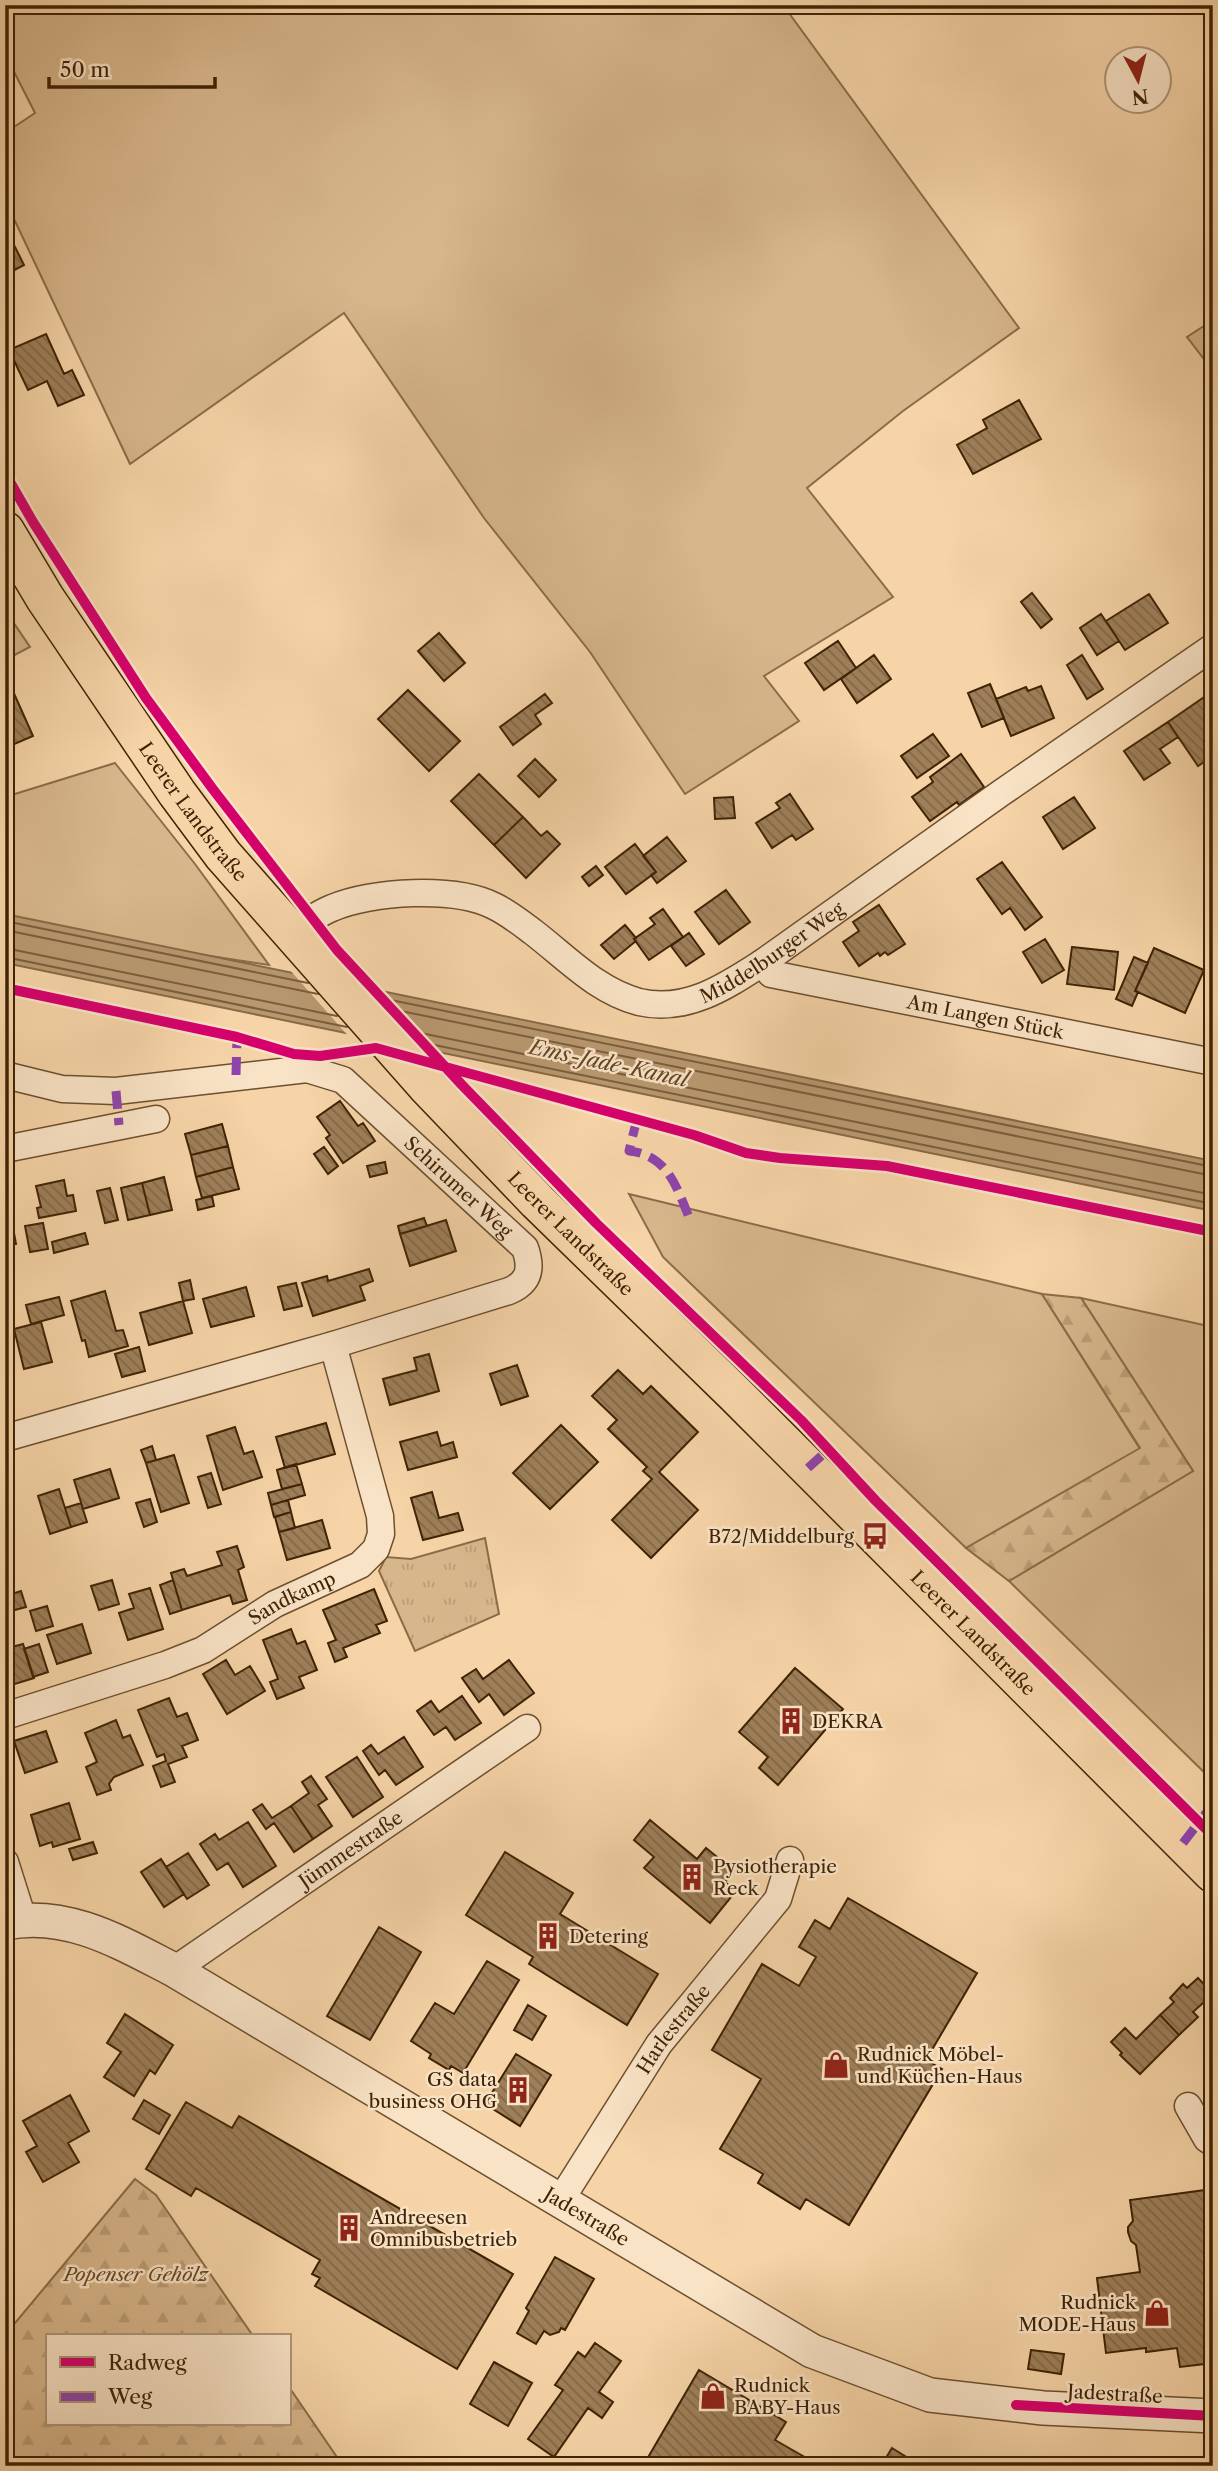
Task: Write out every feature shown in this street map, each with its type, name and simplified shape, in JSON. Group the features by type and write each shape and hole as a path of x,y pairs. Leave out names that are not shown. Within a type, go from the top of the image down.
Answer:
{"main road":[{"name":"Leerer Landstraße","path":"5,531 45,598 177,793 223,855 426,1085 537,1201 736,1395 1213,1873"}],"street":[{"name":"Middelburger Weg","path":"295,938 333,907 390,895 434,892 466,897 493,905 613,993 641,1002 667,1004 693,1001 725,987 762,963 1213,647"},
{"name":"Am Langen Stück","path":"762,963 771,974 1213,1062"},
{"name":"Schirumer Weg","path":"5,1075 62,1089 116,1091 307,1069 343,1080 525,1248 530,1270 518,1287 333,1345 5,1437"},
{"path":"5,1149 156,1119"},
{"name":"Sandkamp","path":"5,1716 165,1665 203,1650 275,1604 360,1565 376,1549 382,1534 380,1516 333,1345"},
{"name":"Jümmestraße","path":"174,1969 527,1728"},
{"name":"Harlestraße","path":"560,2201 659,2044 778,1899 790,1860"},
{"path":"5,1862 14,1921"},
{"name":"Jadestraße","path":"14,1921 51,1920 77,1925 174,1969 812,2351 930,2395 1043,2408 1213,2416"},
{"path":"1188,2106 1207,2139 1213,2143"}],"green space":[{"path":"5,5 783,5 1019,328 903,411 807,488 893,597 764,676 799,721 685,794 590,652 484,518 344,313 130,464 5,200 5,133 35,113 5,54"},
{"path":"1213,320 1213,371 1187,337"},
{"path":"5,610 30,647 5,660"},
{"path":"115,763 195,864 269,965 191,953 5,915 5,797"},
{"path":"629,1194 1042,1294 1140,1449 966,1548 663,1257"},
{"path":"1042,1294 1081,1298 1193,1471 1009,1581 966,1548 1140,1448"},
{"path":"1081,1298 1213,1327 1213,1781 1009,1581 1193,1471"},
{"path":"485,1538 499,1614 415,1651 379,1571 386,1557 411,1559"},
{"name":"Popenser Gehölz","path":"135,2179 156,2195 252,2334 46,2334 46,2426 290,2426 290,2388 343,2466 5,2466 5,2335"}],"water":[{"name":"Ems-Jade-Kanal","path":"5,914 1213,1161 1213,1211 5,963"}],"pier":[{"path":"289,969 381,987 445,1058 351,1039"}],"building":[{"path":"5,227 24,265 5,275"},
{"path":"46,334 64,374 72,370 84,395 58,406 47,381 28,390 9,350"},
{"path":"1019,400 1041,439 973,474 957,445 987,428 983,420"},
{"path":"1032,593 1052,619 1041,628 1021,602"},
{"path":"1149,594 1168,623 1125,650 1106,621"},
{"path":"1101,614 1119,641 1097,655 1080,628"},
{"path":"439,633 465,663 444,681 418,651"},
{"path":"838,641 856,668 824,690 805,663"},
{"path":"874,655 891,679 857,703 841,679"},
{"path":"1082,655 1103,689 1087,699 1067,665"},
{"path":"990,684 1004,718 982,727 968,693"},
{"path":"1041,686 1054,718 1011,736 996,699 1026,687 1028,691"},
{"path":"12,689 33,736 5,748 5,693"},
{"path":"408,690 460,741 429,771 378,719"},
{"path":"1213,691 1213,756 1198,766 1168,722"},
{"path":"545,694 552,703 535,715 541,724 513,745 500,727"},
{"path":"1168,722 1178,737 1160,749 1170,763 1144,780 1124,751"},
{"path":"933,734 949,756 917,778 901,756"},
{"path":"961,754 984,787 930,821 912,797 933,782 930,777"},
{"path":"535,759 556,780 539,797 518,776"},
{"path":"479,774 523,817 494,845 451,801"},
{"path":"790,794 813,829 796,840 792,835 772,848 756,823 780,808 776,803"},
{"path":"733,797 735,818 715,819 714,798"},
{"path":"1074,797 1095,828 1063,849 1043,817"},
{"path":"523,817 541,836 547,831 560,844 526,878 494,845"},
{"path":"667,837 686,861 657,883 651,875 656,872 643,856"},
{"path":"635,844 656,872 626,894 605,867"},
{"path":"1002,862 1042,917 1025,930 1010,908 1002,914 977,879"},
{"path":"596,866 603,875 589,886 582,877"},
{"path":"726,890 750,922 719,944 695,912"},
{"path":"879,905 905,944 888,955 885,952 880,956 878,953 859,966 843,942 859,931 853,922"},
{"path":"663,909 683,937 649,960 634,939 655,924 650,918"},
{"path":"625,925 636,941 614,959 601,945"},
{"path":"689,933 704,954 686,966 671,946"},
{"path":"1045,939 1064,970 1042,983 1023,952"},
{"path":"1072,947 1118,952 1114,990 1067,984"},
{"path":"1154,948 1204,970 1185,1013 1135,991"},
{"path":"1134,957 1148,963 1135,991 1138,992 1132,1006 1116,999"},
{"path":"340,1101 358,1126 363,1123 375,1141 343,1163 326,1138 330,1135 317,1117"},
{"path":"222,1124 228,1146 191,1155 185,1134"},
{"path":"228,1146 233,1167 196,1177 191,1155"},
{"path":"324,1147 338,1166 328,1174 314,1154"},
{"path":"385,1162 387,1173 370,1177 367,1166"},
{"path":"233,1167 239,1189 202,1198 196,1177"},
{"path":"164,1177 172,1210 150,1215 142,1183"},
{"path":"64,1180 67,1196 73,1195 76,1211 39,1218 37,1208 41,1207 36,1186"},
{"path":"142,1183 150,1215 128,1220 121,1188"},
{"path":"110,1188 118,1220 105,1223 97,1191"},
{"path":"212,1196 214,1206 198,1210 196,1200"},
{"path":"424,1218 427,1226 400,1234 398,1226"},
{"path":"446,1220 456,1251 410,1266 400,1234"},
{"path":"12,1222 16,1244 5,1246 5,1223"},
{"path":"43,1223 48,1249 30,1252 25,1226"},
{"path":"85,1233 88,1244 54,1253 52,1242"},
{"path":"369,1269 373,1281 360,1286 365,1300 313,1316 302,1283 327,1276 328,1281"},
{"path":"190,1280 194,1299 183,1301 179,1283"},
{"path":"296,1283 302,1306 284,1310 278,1287"},
{"path":"246,1287 254,1316 211,1327 203,1299"},
{"path":"105,1291 116,1331 123,1330 128,1346 89,1357 71,1301"},
{"path":"59,1297 64,1315 31,1324 26,1305"},
{"path":"183,1301 192,1333 149,1345 140,1313"},
{"path":"41,1322 52,1362 24,1369 14,1329"},
{"path":"139,1347 145,1371 122,1377 115,1354"},
{"path":"429,1354 439,1391 390,1405 383,1379 417,1370 414,1358"},
{"path":"517,1365 528,1396 501,1405 490,1374"},
{"path":"618,1370 643,1394 651,1386 698,1432 659,1472 698,1510 651,1558 612,1520 652,1479 643,1471 647,1467 608,1429 617,1420 592,1396"},
{"path":"326,1423 335,1454 285,1468 276,1437"},
{"path":"561,1425 598,1462 550,1509 513,1473"},
{"path":"235,1427 244,1454 253,1451 262,1477 223,1490 207,1436"},
{"path":"437,1432 441,1446 453,1442 457,1457 408,1470 400,1442"},
{"path":"152,1446 156,1460 146,1463 141,1450"},
{"path":"174,1455 189,1503 161,1512 146,1463"},
{"path":"296,1464 302,1484 282,1489 277,1470"},
{"path":"110,1469 119,1498 83,1509 74,1480"},
{"path":"211,1473 221,1504 208,1508 198,1477"},
{"path":"302,1484 305,1495 271,1505 268,1493"},
{"path":"59,1489 71,1527 50,1534 38,1496"},
{"path":"432,1492 439,1518 458,1513 463,1530 423,1540 411,1498"},
{"path":"150,1499 157,1522 144,1527 136,1503"},
{"path":"288,1500 291,1512 274,1517 271,1505"},
{"path":"81,1503 87,1522 71,1527 65,1508"},
{"path":"291,1512 295,1528 279,1532 275,1517"},
{"path":"322,1520 330,1548 287,1560 279,1532"},
{"path":"237,1546 244,1567 238,1570 247,1600 233,1604 230,1595 182,1610 171,1573 184,1569 187,1576 222,1565 217,1552"},
{"path":"112,1580 119,1604 99,1610 91,1586"},
{"path":"173,1580 182,1610 170,1614 160,1585"},
{"path":"150,1588 163,1629 128,1640 119,1613 134,1608 129,1594"},
{"path":"374,1589 387,1621 376,1625 380,1633 343,1648 347,1657 335,1662 328,1643 336,1640 323,1610"},
{"path":"21,1591 26,1607 11,1611 6,1596"},
{"path":"47,1606 53,1626 36,1631 30,1611"},
{"path":"82,1624 91,1653 57,1664 47,1635"},
{"path":"291,1629 297,1644 305,1641 317,1670 299,1677 304,1688 277,1699 270,1682 278,1679 263,1640"},
{"path":"5,1640 8,1648 23,1644 34,1678 5,1687"},
{"path":"39,1644 48,1672 33,1677 24,1649"},
{"path":"226,1660 235,1675 250,1666 265,1691 227,1714 203,1674"},
{"path":"509,1660 534,1693 504,1715 489,1694 479,1702 462,1678 476,1669 483,1679"},
{"name":"DEKRA","path":"795,1668 843,1709 778,1785 759,1768 768,1757 739,1732"},
{"path":"462,1696 481,1723 455,1740 446,1727 434,1735 417,1711 431,1701 439,1712"},
{"path":"169,1698 177,1717 187,1713 198,1740 182,1746 187,1757 168,1764 175,1782 161,1787 153,1766 166,1761 164,1754 157,1757 138,1710"},
{"path":"116,1720 123,1738 130,1735 143,1765 114,1777 109,1784 111,1790 97,1795 86,1767 97,1762 85,1733"},
{"path":"46,1731 57,1762 25,1773 14,1741"},
{"path":"404,1737 423,1767 396,1785 385,1770 379,1775 363,1751 371,1745 378,1754"},
{"path":"357,1757 383,1797 353,1817 326,1777"},
{"path":"311,1776 327,1799 318,1805 332,1826 313,1839 291,1806 309,1793 302,1782"},
{"path":"69,1803 80,1839 53,1847 52,1842 40,1846 31,1815"},
{"path":"262,1804 272,1818 291,1806 313,1839 294,1852 274,1823 266,1829 253,1810"},
{"name":"Pysiotherapie Reck","path":"650,1820 697,1859 706,1848 734,1871 725,1882 736,1891 710,1923 644,1868 654,1857 634,1840"},
{"path":"248,1822 276,1866 243,1887 228,1863 217,1870 200,1844 215,1834 219,1840"},
{"path":"93,1842 97,1853 73,1860 69,1849"},
{"name":"Detering","path":"505,1852 573,1893 560,1914 658,1974 627,2025 529,1964 533,1957 466,1915"},
{"path":"188,1853 209,1885 187,1899 166,1867"},
{"path":"161,1859 184,1894 164,1907 141,1872"},
{"name":"Rudnick Möbel- und Küchen-Haus","path":"848,1898 977,1973 926,2060 942,2069 849,2225 806,2199 800,2209 758,2183 763,2174 720,2149 761,2079 712,2050 762,1964 799,1986 816,1957 799,1947 815,1920 830,1929"},
{"path":"379,1927 421,1952 370,2040 327,2016"},
{"path":"487,1961 519,1980 463,2073 451,2066 449,2070 429,2058 431,2054 411,2041 435,2003 454,2014"},
{"path":"1198,1978 1213,1994 1193,2012 1198,2017 1179,2035 1160,2015 1174,2002 1170,1998 1183,1984 1187,1988"},
{"path":"528,2005 546,2016 532,2040 514,2030"},
{"path":"125,2014 173,2045 155,2074 150,2070 134,2096 104,2077 121,2052 107,2043"},
{"path":"1160,2015 1179,2035 1140,2074 1111,2042 1125,2028 1136,2039"},
{"name":"GS data business OHG","path":"516,2054 551,2075 520,2126 485,2104"},
{"path":"70,2095 89,2131 68,2143 79,2162 43,2182 26,2152 37,2146 23,2121"},
{"path":"144,2100 170,2115 159,2134 133,2119"},
{"name":"Andreesen Omnibusbetrieb","path":"186,2102 232,2128 239,2116 513,2274 457,2369 315,2286 320,2278 312,2274 320,2260 196,2188 191,2196 146,2169"},
{"name":"Rudnick MODE-Haus","path":"1213,2189 1213,2363 1180,2367 1177,2348 1146,2352 1146,2348 1106,2353 1097,2278 1140,2272 1136,2245 1131,2241 1128,2232 1133,2221 1130,2200"},
{"path":"555,2257 594,2279 565,2330 561,2328 559,2332 550,2335 544,2331 536,2344 517,2333 529,2311 526,2308"},
{"path":"595,2343 621,2361 599,2392 613,2402 602,2418 588,2408 554,2457 528,2439 563,2390 555,2385 578,2352 585,2357"},
{"path":"1031,2350 1064,2354 1061,2374 1028,2369"},
{"path":"494,2362 532,2383 508,2426 470,2404"},
{"name":"Rudnick BABY-Haus","path":"699,2370 786,2422 775,2440 803,2456 797,2466 643,2466"},
{"path":"892,2448 921,2466 881,2466"}],"marked path":[{"path":"236,1075 237,1037"},
{"path":"116,1091 119,1125"},
{"path":"637,1119 629,1151 654,1159 663,1167 676,1186 691,1222"},
{"path":"808,1468 828,1450"},
{"path":"1183,1843 1213,1804"}],"cycle path":[{"path":"5,473 33,522 146,698 337,950 462,1085 596,1223 801,1420 876,1501 1213,1836"},
{"path":"5,988 237,1037 294,1054 320,1056 376,1048 694,1135 746,1153 887,1166 1213,1232"},
{"path":"1016,2405 1213,2416"}],"place":[{"name":"B72/Middelburg","path":"875,1536"},
{"name":"DEKRA","path":"791,1721"},
{"name":"Pysiotherapie Reck","path":"692,1877"},
{"name":"Detering","path":"548,1936"},
{"name":"Rudnick Möbel- und Küchen-Haus","path":"836,2065"},
{"name":"GS data business OHG","path":"518,2090"},
{"name":"Andreesen Omnibusbetrieb","path":"349,2228"},
{"name":"Rudnick MODE-Haus","path":"1157,2313"},
{"name":"Rudnick BABY-Haus","path":"713,2396"}]}
